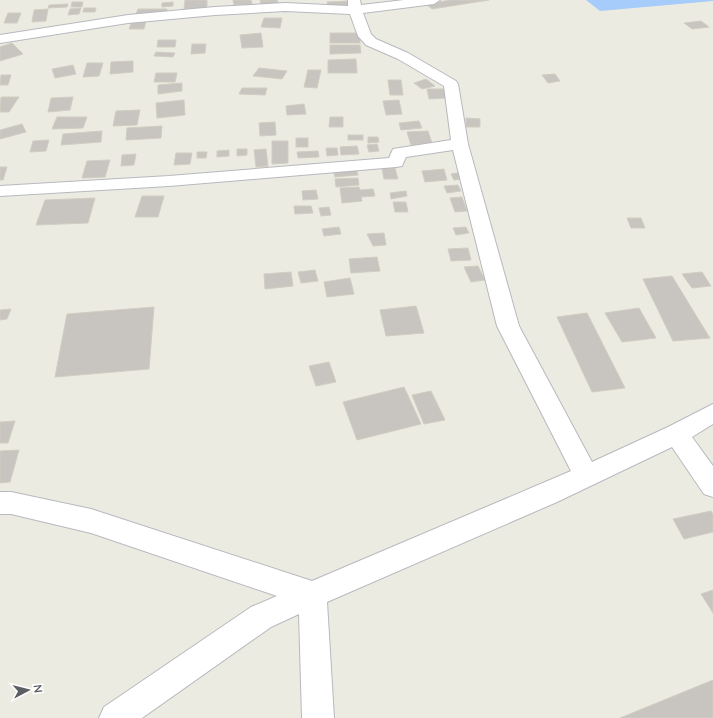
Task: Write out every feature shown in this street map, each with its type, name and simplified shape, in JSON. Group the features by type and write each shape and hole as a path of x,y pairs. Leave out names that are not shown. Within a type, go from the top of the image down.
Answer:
{"street":[{"path":"0,39 129,13 215,5 355,5 434,0"},
{"path":"355,5 365,36 371,42 403,56 450,84 460,144 508,326 586,475"},
{"path":"0,191 162,182 396,162 399,153 460,144"},
{"path":"115,718 262,617 548,494 676,434 713,413"},
{"path":"676,434 713,486"},
{"path":"0,503 11,503 92,522 313,595"},
{"path":"313,595 318,718"}],"water":[{"path":"586,0 713,0 713,1 600,11"}],"building":[{"path":"185,0 207,0 207,8 184,9"},
{"path":"233,0 251,0 252,4 234,5"},
{"path":"260,0 277,0 278,4 261,4"},
{"path":"451,0 489,0 432,9 426,4"},
{"path":"348,1 348,6 328,6 327,2"},
{"path":"72,2 83,2 82,7 71,7"},
{"path":"173,2 173,6 162,7 162,3"},
{"path":"68,4 67,7 48,8 49,5"},
{"path":"81,8 79,14 68,15 70,9"},
{"path":"84,8 96,8 95,12 83,12"},
{"path":"48,9 46,21 32,22 34,10"},
{"path":"138,9 167,9 166,14 136,14"},
{"path":"8,13 21,13 17,23 4,23"},
{"path":"264,18 282,18 280,28 261,27"},
{"path":"132,21 146,21 144,29 129,29"},
{"path":"701,21 709,27 692,29 684,23"},
{"path":"261,33 263,47 242,48 240,35"},
{"path":"330,33 360,33 360,43 330,43"},
{"path":"158,40 176,40 175,47 157,47"},
{"path":"12,43 23,54 0,61 0,47"},
{"path":"192,44 206,44 205,53 191,54"},
{"path":"330,45 360,45 361,53 330,54"},
{"path":"156,52 175,53 173,57 154,56"},
{"path":"356,59 357,73 328,73 328,60"},
{"path":"133,61 133,72 110,74 111,62"},
{"path":"87,63 103,63 99,76 83,77"},
{"path":"73,65 76,74 55,78 52,69"},
{"path":"259,68 287,71 282,79 253,76"},
{"path":"308,70 321,70 317,88 304,87"},
{"path":"156,73 177,73 175,82 154,82"},
{"path":"555,74 560,81 548,83 542,75"},
{"path":"1,75 11,75 8,85 0,85"},
{"path":"426,79 435,86 422,89 414,83"},
{"path":"388,80 401,80 403,95 390,95"},
{"path":"182,83 182,91 158,94 158,85"},
{"path":"242,88 267,88 265,95 239,94"},
{"path":"427,89 445,89 447,98 429,99"},
{"path":"1,97 19,97 9,112 0,112"},
{"path":"73,97 70,110 48,112 51,98"},
{"path":"184,100 185,115 157,118 156,103"},
{"path":"399,100 402,114 386,115 383,101"},
{"path":"304,104 306,114 287,115 286,106"},
{"path":"140,110 137,125 113,126 116,111"},
{"path":"57,117 87,117 83,128 52,129"},
{"path":"330,117 343,117 343,127 329,127"},
{"path":"466,118 480,119 480,127 466,127"},
{"path":"419,121 422,128 401,130 399,123"},
{"path":"275,122 276,135 260,136 259,123"},
{"path":"22,124 26,132 0,139 0,130"},
{"path":"162,126 161,138 126,140 127,128"},
{"path":"102,131 101,142 61,145 63,134"},
{"path":"428,131 432,143 411,145 407,132"},
{"path":"348,135 363,135 363,140 348,140"},
{"path":"368,137 378,137 379,142 368,143"},
{"path":"296,138 308,138 308,147 296,147"},
{"path":"49,140 46,151 30,152 33,141"},
{"path":"272,141 288,141 288,163 272,164"},
{"path":"377,144 379,151 369,152 367,145"},
{"path":"357,146 359,154 341,155 340,147"},
{"path":"326,148 337,148 338,155 327,156"},
{"path":"237,149 247,149 247,155 237,156"},
{"path":"266,149 268,166 256,167 254,150"},
{"path":"229,150 229,156 217,157 217,151"},
{"path":"318,151 319,157 298,158 297,152"},
{"path":"197,152 207,152 206,158 197,158"},
{"path":"176,153 192,153 190,164 174,165"},
{"path":"136,154 134,165 121,166 122,155"},
{"path":"110,160 105,177 82,178 87,161"},
{"path":"0,167 7,167 3,180 0,180"},
{"path":"356,168 358,175 335,177 333,170"},
{"path":"382,168 395,168 398,179 384,179"},
{"path":"444,169 447,180 425,182 422,171"},
{"path":"463,172 466,178 454,180 451,174"},
{"path":"358,178 359,185 336,187 335,179"},
{"path":"458,185 461,191 447,193 444,186"},
{"path":"359,187 360,190 373,189 375,196 361,197 362,201 342,203 340,188"},
{"path":"316,190 318,199 303,200 302,191"},
{"path":"406,191 407,196 391,199 390,193"},
{"path":"142,196 164,196 158,217 135,217"},
{"path":"462,197 467,211 455,212 450,198"},
{"path":"95,198 88,223 36,225 45,200"},
{"path":"393,202 406,202 408,212 395,212"},
{"path":"294,206 311,206 313,213 295,214"},
{"path":"329,207 331,215 321,216 319,208"},
{"path":"627,218 641,218 645,228 631,228"},
{"path":"339,227 341,234 324,236 322,229"},
{"path":"466,227 469,233 456,235 453,228"},
{"path":"384,233 386,245 373,246 367,234"},
{"path":"468,248 471,260 451,261 448,249"},
{"path":"377,257 380,271 351,273 349,259"},
{"path":"478,266 485,280 471,282 464,267"},
{"path":"315,270 318,281 301,283 298,272"},
{"path":"291,272 293,286 265,289 264,274"},
{"path":"702,272 711,286 692,288 682,274"},
{"path":"672,276 710,338 673,341 643,279"},
{"path":"350,278 354,294 327,297 324,282"},
{"path":"416,306 424,333 386,336 380,310"},
{"path":"154,307 149,369 55,377 67,314"},
{"path":"639,308 656,338 622,342 605,313"},
{"path":"11,309 7,319 0,320 0,310"},
{"path":"587,313 625,388 592,392 557,317"},
{"path":"329,362 336,382 316,386 309,366"},
{"path":"404,387 421,424 357,440 343,402"},
{"path":"431,391 445,420 424,424 412,395"},
{"path":"15,421 8,443 0,443 0,422"},
{"path":"19,450 10,482 0,483 0,451"},
{"path":"711,511 713,514 713,532 684,539 673,519"},
{"path":"713,590 713,613 701,594"},
{"path":"713,680 713,718 620,718"}]}
